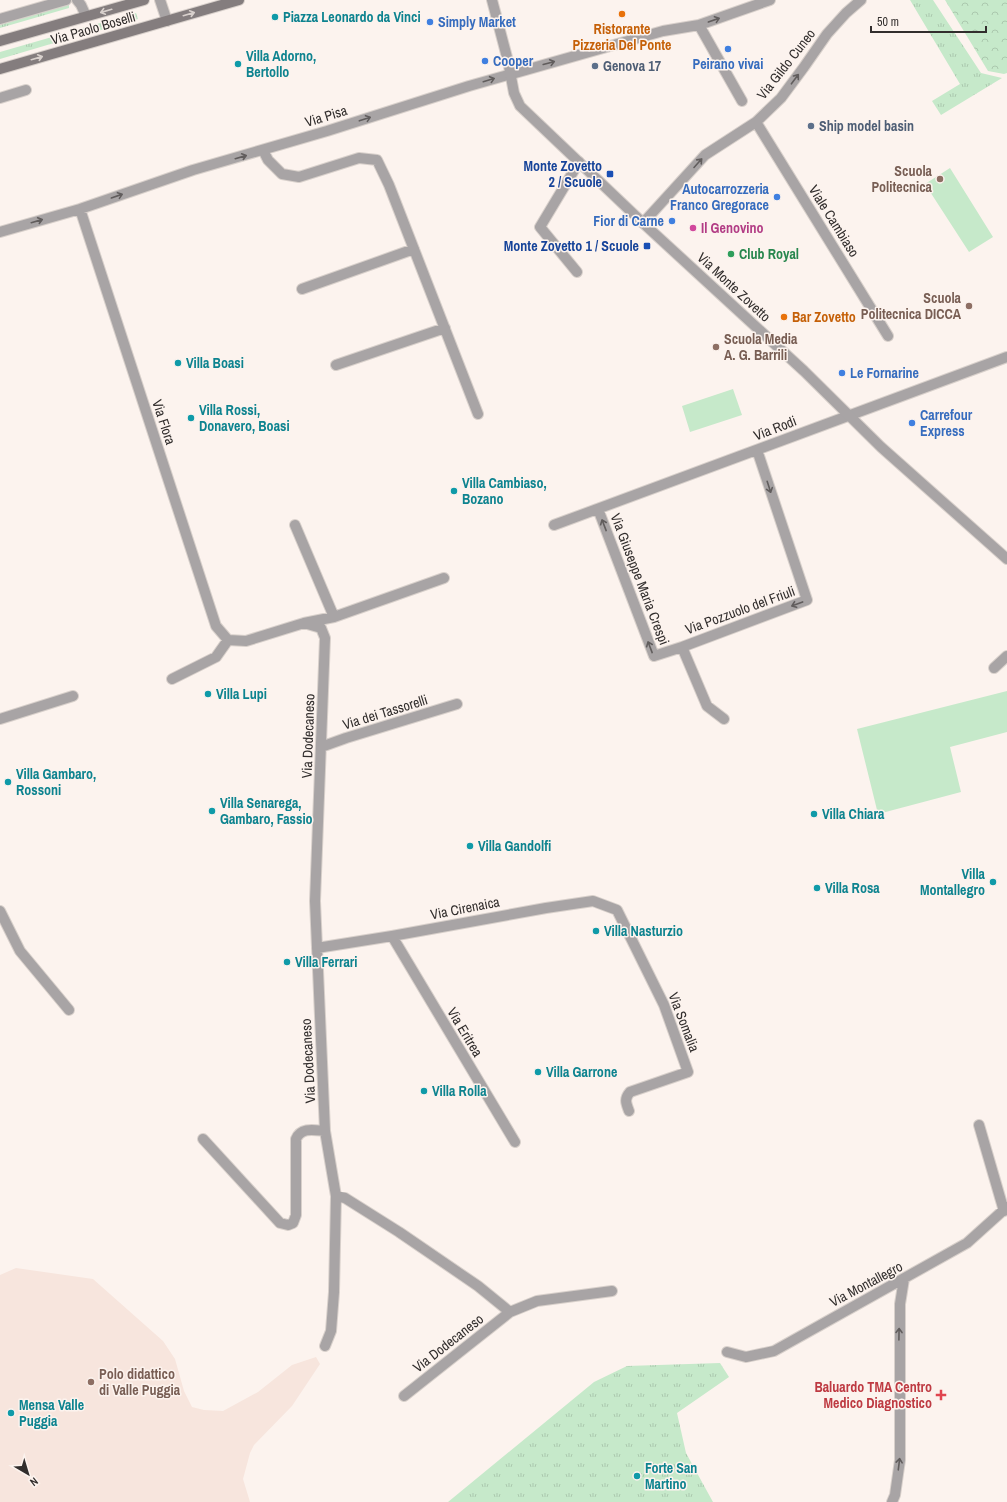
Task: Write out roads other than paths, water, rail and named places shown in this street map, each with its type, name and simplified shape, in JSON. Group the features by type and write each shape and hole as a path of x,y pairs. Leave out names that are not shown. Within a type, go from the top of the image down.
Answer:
{"main road":[{"name":"Via Paolo Boselli","path":"0,41 86,16 127,2 144,0"},
{"name":"Via Paolo Boselli","path":"0,69 239,0"}],"street":[{"path":"0,19 66,0"},
{"name":"Via Paolo Boselli","path":"77,0 86,16"},
{"path":"160,0 167,21"},
{"name":"Via Monte Zovetto","path":"492,0 511,73 514,93 520,106 643,223 798,365 881,447 1007,559"},
{"name":"Via Pisa","path":"0,232 80,209 193,170 263,150 511,73 663,31 698,25 770,0"},
{"name":"Via Gildo Cuneo","path":"643,223 705,155 756,122 781,98 827,34 846,13 861,0"},
{"path":"698,25 742,101"},
{"path":"0,98 26,90"},
{"name":"Viale Cambiaso","path":"756,122 888,336"},
{"path":"263,150 268,160 282,174 299,176 359,158 377,160 389,185 478,414"},
{"path":"577,272 540,227 579,162"},
{"name":"Via Flora","path":"80,209 216,626 228,640"},
{"path":"302,289 414,249"},
{"path":"336,365 445,328"},
{"name":"Via Rodi","path":"554,526 1007,357"},
{"name":"Via Pozzuolo del Friuli","path":"724,720 708,706 682,647 807,600 757,450"},
{"name":"Via Giuseppe Maria Crespi","path":"598,509 654,656 682,647"},
{"path":"295,525 334,617"},
{"path":"172,679 216,657 228,640 246,641 304,623 334,617 444,578"},
{"name":"Via Dodecaneso","path":"304,623 321,628 325,638 316,901 325,1130 336,1196 331,1331 325,1346"},
{"path":"994,668 1007,656"},
{"path":"0,719 73,696"},
{"name":"Via dei Tassorelli","path":"322,747 346,738 457,704"},
{"name":"Via Cirenaica","path":"317,948 392,936 531,910 593,901 618,910"},
{"name":"Via Somalia","path":"618,910 664,1005 688,1072 630,1092 625,1102 629,1111"},
{"path":"0,911 20,951 69,1010"},
{"name":"Via Eritrea","path":"392,936 515,1142"},
{"path":"979,1125 1005,1209"},
{"path":"203,1138 280,1223 288,1225 293,1224 295,1220 296,1139 298,1133 304,1130 325,1130"},
{"name":"Via Dodecaneso","path":"336,1196 345,1198 399,1232 478,1286 510,1312"},
{"name":"Via Montallegro","path":"727,1352 746,1357 774,1351 967,1243 1005,1209"},
{"path":"892,1502 895,1495 900,1460 900,1304 904,1279"},
{"name":"Via Dodecaneso","path":"404,1396 510,1312 537,1301 612,1291"}],"place":[{"name":"Ristorante Pizzeria Del Ponte","path":"622,14"},
{"name":"Piazza Leonardo da Vinci","path":"275,17"},
{"name":"Simply Market","path":"430,22"},
{"name":"Peirano vivai","path":"728,49"},
{"name":"Cooper","path":"485,61"},
{"name":"Villa Adorno, Bertollo","path":"238,64"},
{"name":"Genova 17","path":"595,66"},
{"name":"Ship model basin","path":"811,126"},
{"name":"Monte Zovetto 2 / Scuole","path":"610,174"},
{"name":"Scuola Politecnica","path":"940,179"},
{"name":"Autocarrozzeria Franco Gregorace","path":"777,197"},
{"name":"Fior di Carne","path":"672,221"},
{"name":"Il Genovino","path":"693,228"},
{"name":"Monte Zovetto 1 / Scuole","path":"647,246"},
{"name":"Club Royal","path":"731,254"},
{"name":"Scuola Politecnica DICCA","path":"969,306"},
{"name":"Bar Zovetto","path":"784,317"},
{"name":"Scuola Media A. G. Barrili","path":"716,347"},
{"name":"Villa Boasi","path":"178,363"},
{"name":"Le Fornarine","path":"842,373"},
{"name":"Villa Rossi, Donavero, Boasi","path":"191,418"},
{"name":"Carrefour Express","path":"912,423"},
{"name":"Villa Cambiaso, Bozano","path":"454,491"},
{"name":"Villa Lupi","path":"208,694"},
{"name":"Villa Gambaro, Rossoni","path":"8,782"},
{"name":"Villa Senarega, Gambaro, Fassio","path":"212,811"},
{"name":"Villa Chiara","path":"814,814"},
{"name":"Villa Gandolfi","path":"470,846"},
{"name":"Villa Montallegro","path":"993,882"},
{"name":"Villa Rosa","path":"817,888"},
{"name":"Villa Nasturzio","path":"596,931"},
{"name":"Villa Ferrari","path":"287,962"},
{"name":"Villa Garrone","path":"538,1072"},
{"name":"Villa Rolla","path":"424,1091"},
{"name":"Polo didattico di Valle Puggia","path":"91,1382"},
{"name":"Baluardo TMA Centro Medico Diagnostico","path":"941,1395"},
{"name":"Mensa Valle Puggia","path":"11,1413"},
{"name":"Forte San Martino","path":"637,1476"}]}
